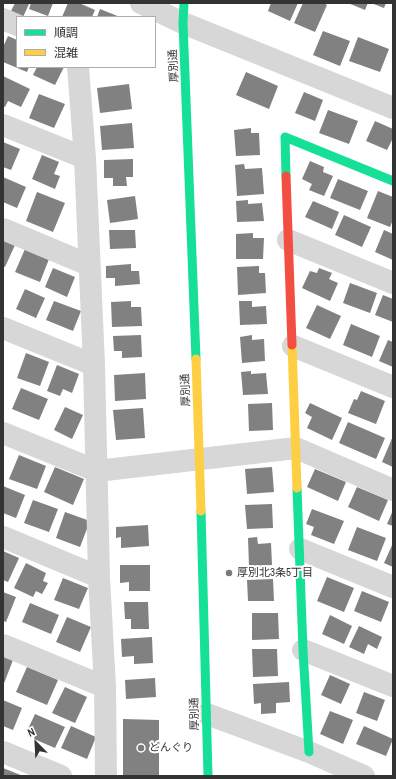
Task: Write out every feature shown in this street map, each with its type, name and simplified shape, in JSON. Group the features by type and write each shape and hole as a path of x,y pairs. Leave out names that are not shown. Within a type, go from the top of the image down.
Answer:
{"main road":[{"name":"厚別通","path":"184,13 200,460 208,776"},
{"path":"309,752 303,650 285,137 393,181"}],"street":[{"path":"141,3 184,13 393,107"},
{"path":"3,19 16,25"},
{"path":"78,68 85,158 94,365 99,577 105,687 106,776"},
{"path":"3,125 85,158"},
{"path":"3,229 89,265"},
{"path":"288,240 393,283"},
{"path":"3,328 94,365"},
{"path":"293,346 393,387"},
{"path":"3,433 97,471 296,448 393,490"},
{"path":"3,538 99,577"},
{"path":"300,549 393,587"},
{"path":"3,645 105,687"},
{"path":"303,650 393,686"},
{"path":"207,714 309,752 364,776"},
{"path":"3,752 61,776"}],"building":[{"path":"15,3 29,4 23,16 11,11"},
{"path":"31,3 53,3 48,16 29,9"},
{"path":"68,3 79,3 95,10 92,16 62,16"},
{"path":"271,3 298,3 290,21 268,11"},
{"path":"303,3 324,3 327,5 315,32 294,23"},
{"path":"348,3 368,3 365,10"},
{"path":"371,3 386,3 384,8"},
{"path":"100,9 118,16 97,16"},
{"path":"323,31 350,41 340,66 313,55"},
{"path":"8,36 16,40 16,67 3,62 3,47"},
{"path":"358,37 389,49 380,72 349,61"},
{"path":"17,68 29,68 27,72"},
{"path":"36,68 64,68 55,85 33,75"},
{"path":"246,72 278,86 269,109 236,95"},
{"path":"3,76 30,89 21,107 8,101 5,107 3,106"},
{"path":"129,84 132,109 100,113 97,88"},
{"path":"304,92 323,100 315,121 295,113"},
{"path":"39,94 65,104 54,128 29,118"},
{"path":"328,110 358,121 349,144 319,133"},
{"path":"375,121 393,129 393,138 387,150 366,141"},
{"path":"132,123 134,148 102,150 100,126"},
{"path":"251,128 251,133 259,133 260,155 236,156 234,130"},
{"path":"3,142 20,149 11,170 3,167"},
{"path":"42,155 59,162 54,174 60,176 55,189 32,179"},
{"path":"133,159 133,177 126,177 127,186 113,186 113,178 104,178 104,160"},
{"path":"310,161 324,167 323,172 333,176 324,196 309,190 312,184 302,179"},
{"path":"244,164 245,169 262,168 264,194 237,196 235,165"},
{"path":"3,177 26,187 17,208 3,202"},
{"path":"338,179 368,191 360,210 330,198"},
{"path":"378,191 393,197 393,220 390,227 367,218"},
{"path":"37,192 65,203 53,232 26,221"},
{"path":"135,196 138,219 110,223 107,200"},
{"path":"248,200 248,204 262,203 264,221 237,222 236,201"},
{"path":"313,201 339,212 332,229 305,217"},
{"path":"344,215 371,227 362,247 335,235"},
{"path":"109,230 135,230 136,248 110,249"},
{"path":"384,230 393,234 393,260 375,252"},
{"path":"253,233 253,238 264,238 263,259 236,259 236,234"},
{"path":"3,240 15,245 5,267 3,266"},
{"path":"25,249 49,259 40,282 15,272"},
{"path":"131,264 131,271 139,271 140,284 115,286 115,278 106,278 106,266"},
{"path":"259,266 259,273 265,273 266,293 238,295 237,267"},
{"path":"53,268 75,277 67,297 45,287"},
{"path":"319,268 332,273 329,279 338,283 330,301 302,288 310,271 317,273"},
{"path":"350,283 377,293 370,313 343,303"},
{"path":"25,289 45,298 36,318 16,309"},
{"path":"383,295 393,299 393,322 375,315"},
{"path":"54,301 81,311 73,331 46,320"},
{"path":"131,301 131,307 141,307 142,326 112,327 111,302"},
{"path":"239,301 252,301 252,307 266,306 267,324 240,325"},
{"path":"317,305 341,316 330,339 306,328"},
{"path":"351,324 380,336 372,357 343,345"},
{"path":"141,335 142,357 122,358 122,351 114,351 113,336"},
{"path":"252,335 252,340 264,339 265,361 242,363 240,337"},
{"path":"388,340 393,342 393,367 379,361"},
{"path":"26,353 49,362 40,386 17,378"},
{"path":"57,365 79,374 72,393 63,389 60,396 47,391"},
{"path":"251,371 251,374 266,373 268,394 243,395 241,372"},
{"path":"145,373 146,399 115,401 114,375"},
{"path":"21,388 48,399 39,420 12,409"},
{"path":"361,391 385,401 376,424 348,413 354,399 357,400"},
{"path":"272,403 273,430 249,431 248,404"},
{"path":"310,403 342,418 332,440 307,428 312,417 305,413"},
{"path":"65,407 83,415 72,439 54,430"},
{"path":"143,408 145,438 116,440 113,410"},
{"path":"348,422 385,438 376,459 339,443"},
{"path":"393,436 393,467 382,462"},
{"path":"19,455 46,466 37,489 9,479"},
{"path":"55,467 84,479 73,505 44,492"},
{"path":"272,467 274,492 247,494 245,469"},
{"path":"315,469 346,482 338,501 307,487"},
{"path":"3,486 25,495 16,518 3,513"},
{"path":"357,487 388,500 379,521 348,507"},
{"path":"33,500 58,509 49,532 24,523"},
{"path":"272,504 273,528 247,529 245,505"},
{"path":"312,509 344,521 334,544 311,535 314,527 306,524"},
{"path":"393,510 393,526 387,524"},
{"path":"65,512 90,521 80,547 56,538"},
{"path":"148,525 149,546 121,548 121,537 116,538 116,527"},
{"path":"357,527 386,538 377,561 348,550"},
{"path":"257,537 258,544 271,543 272,565 249,566 248,538"},
{"path":"393,543 393,567 384,563"},
{"path":"3,551 19,558 8,582 3,580"},
{"path":"26,563 46,573 43,581 48,583 42,594 36,591 33,597 14,588"},
{"path":"120,565 150,565 150,591 129,591 129,582 120,583"},
{"path":"327,577 354,588 344,612 317,601"},
{"path":"63,578 88,588 79,609 54,600"},
{"path":"273,579 274,601 248,601 247,580"},
{"path":"362,591 389,602 381,622 354,611"},
{"path":"3,592 16,597 6,622 3,621"},
{"path":"124,602 148,602 149,629 131,629 131,619 125,619"},
{"path":"30,603 59,615 51,634 22,622"},
{"path":"252,613 278,613 279,639 252,640"},
{"path":"330,615 352,626 344,644 322,634"},
{"path":"67,617 91,627 80,652 56,642"},
{"path":"359,626 382,637 377,649 368,644 364,654 349,647"},
{"path":"152,637 153,663 134,664 134,656 122,657 121,639"},
{"path":"252,649 277,649 278,676 253,677"},
{"path":"3,656 13,660 3,686"},
{"path":"27,667 58,680 47,705 16,692"},
{"path":"330,675 350,684 341,704 321,695"},
{"path":"155,678 156,697 126,699 125,680"},
{"path":"289,682 290,702 276,703 276,713 261,714 261,703 254,704 253,684"},
{"path":"65,687 87,697 75,723 52,713"},
{"path":"364,692 385,700 377,721 356,713"},
{"path":"3,700 22,708 13,730 3,726"},
{"path":"330,711 353,720 343,744 320,734"},
{"path":"35,714 65,727 55,748 34,739 36,733 28,729"},
{"name":"どんぐり","path":"123,719 159,720 159,776 123,776"},
{"path":"71,726 96,737 87,759 61,748"},
{"path":"364,726 393,739 386,756 356,744"},
{"path":"3,768 23,776 3,776"}],"traffic: fast":[{"path":"184,3 183,23 196,359"},
{"path":"286,176 285,137 393,181"},
{"path":"297,488 303,650 309,752"},
{"path":"201,511 208,776"}],"traffic: slow":[{"path":"292,345 297,488"},
{"path":"196,359 201,511"}],"traffic: jam":[{"path":"286,176 292,345"}],"place":[{"name":"厚別北3条5丁目","path":"229,573"},
{"name":"どんぐり","path":"141,748"}]}
